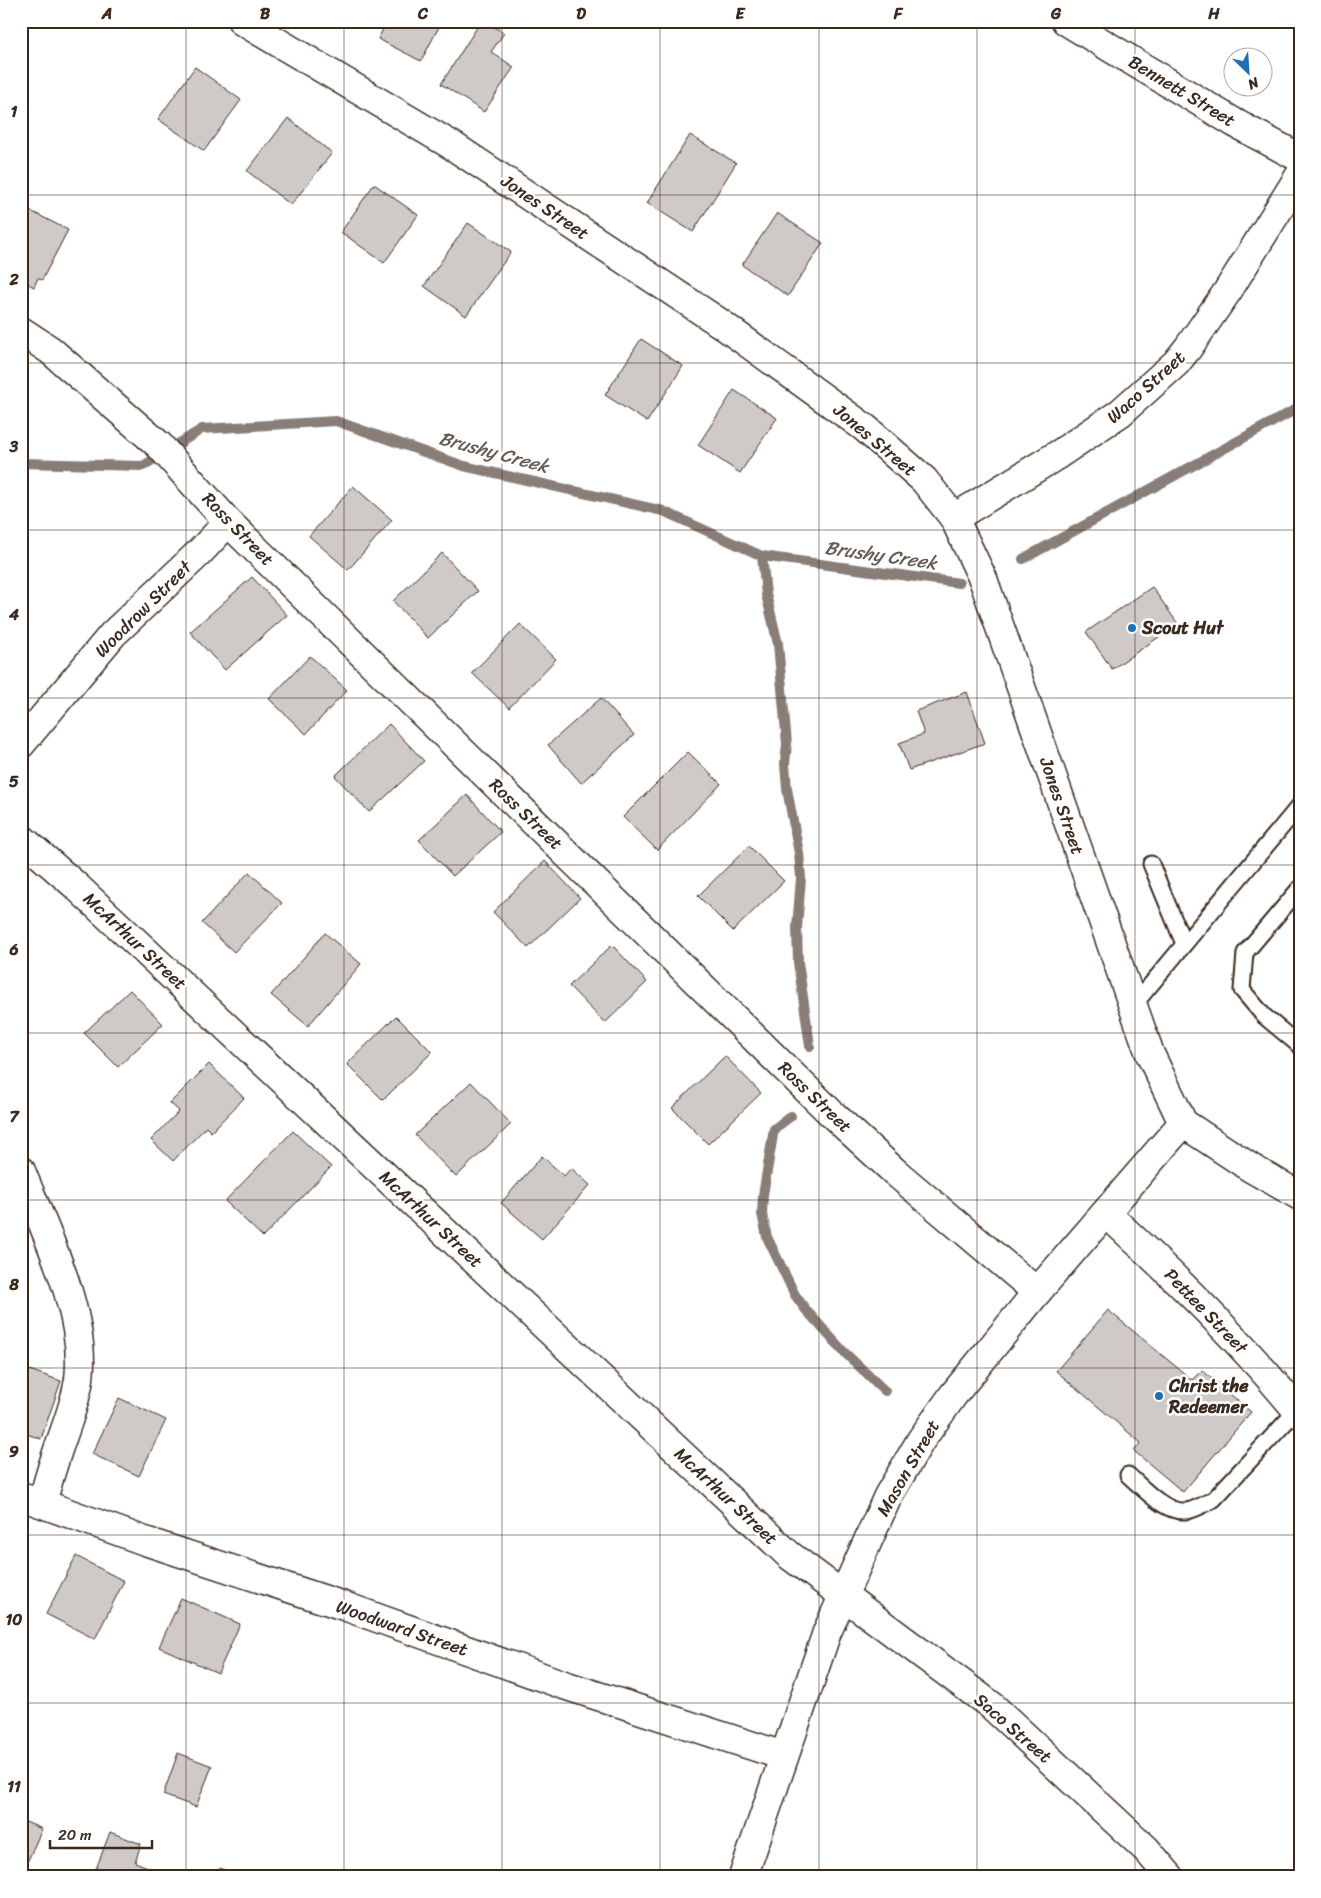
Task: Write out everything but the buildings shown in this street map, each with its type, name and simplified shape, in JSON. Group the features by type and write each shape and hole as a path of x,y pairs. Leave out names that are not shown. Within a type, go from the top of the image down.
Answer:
{"street":[{"name":"Jones Street","path":"242,21 453,146 720,323 865,428 924,480 954,518 983,579 1150,1054 1183,1123"},
{"name":"Bennett Street","path":"1066,21 1235,123 1300,158"},
{"name":"Waco Street","path":"954,518 1059,454 1120,413 1176,363 1227,292 1300,175"},
{"name":"Ross Street","path":"21,331 50,350 160,445 228,522 832,1114 895,1172 1037,1292"},
{"name":"Woodrow Street","path":"21,744 113,634 199,553 228,522"},
{"name":"McArthur Street","path":"24,847 90,899 789,1555 842,1596"},
{"name":"Mason Street","path":"743,1877 827,1632 888,1496 921,1440 954,1394 1037,1292 1183,1123"},
{"path":"1183,1123 1251,1168 1300,1196"},
{"path":"21,1171 67,1286 79,1343 79,1378 74,1403 54,1462 32,1500"},
{"name":"Pettee Street","path":"1106,1213 1182,1284 1275,1383 1298,1412"},
{"name":"Woodward Street","path":"32,1500 145,1541 344,1606 564,1685 784,1756"},
{"name":"Saco Street","path":"842,1596 992,1706 1146,1849 1170,1877"}],"lane":[{"path":"1133,1006 1300,805"},
{"path":"1151,864 1184,944"},
{"path":"1300,888 1245,953 1242,990 1264,1016 1300,1046"},
{"path":"1128,1475 1168,1508 1185,1512 1214,1499 1298,1412"}],"waterway":[{"name":"Brushy Creek","path":"1023,559 1300,407"},
{"name":"Brushy Creek","path":"21,463 143,466 202,429 336,421 464,466 663,511 762,556 959,583"},
{"path":"762,556 766,594 778,644 787,744 785,764 787,789 799,853 801,878 797,928 798,962 810,1046"},
{"path":"791,1116 774,1129 763,1195 762,1214 767,1237 795,1295 806,1310 843,1351 885,1391"}],"place":[{"name":"Scout Hut","path":"1132,628"},
{"name":"Christ the Redeemer","path":"1159,1396"}]}
